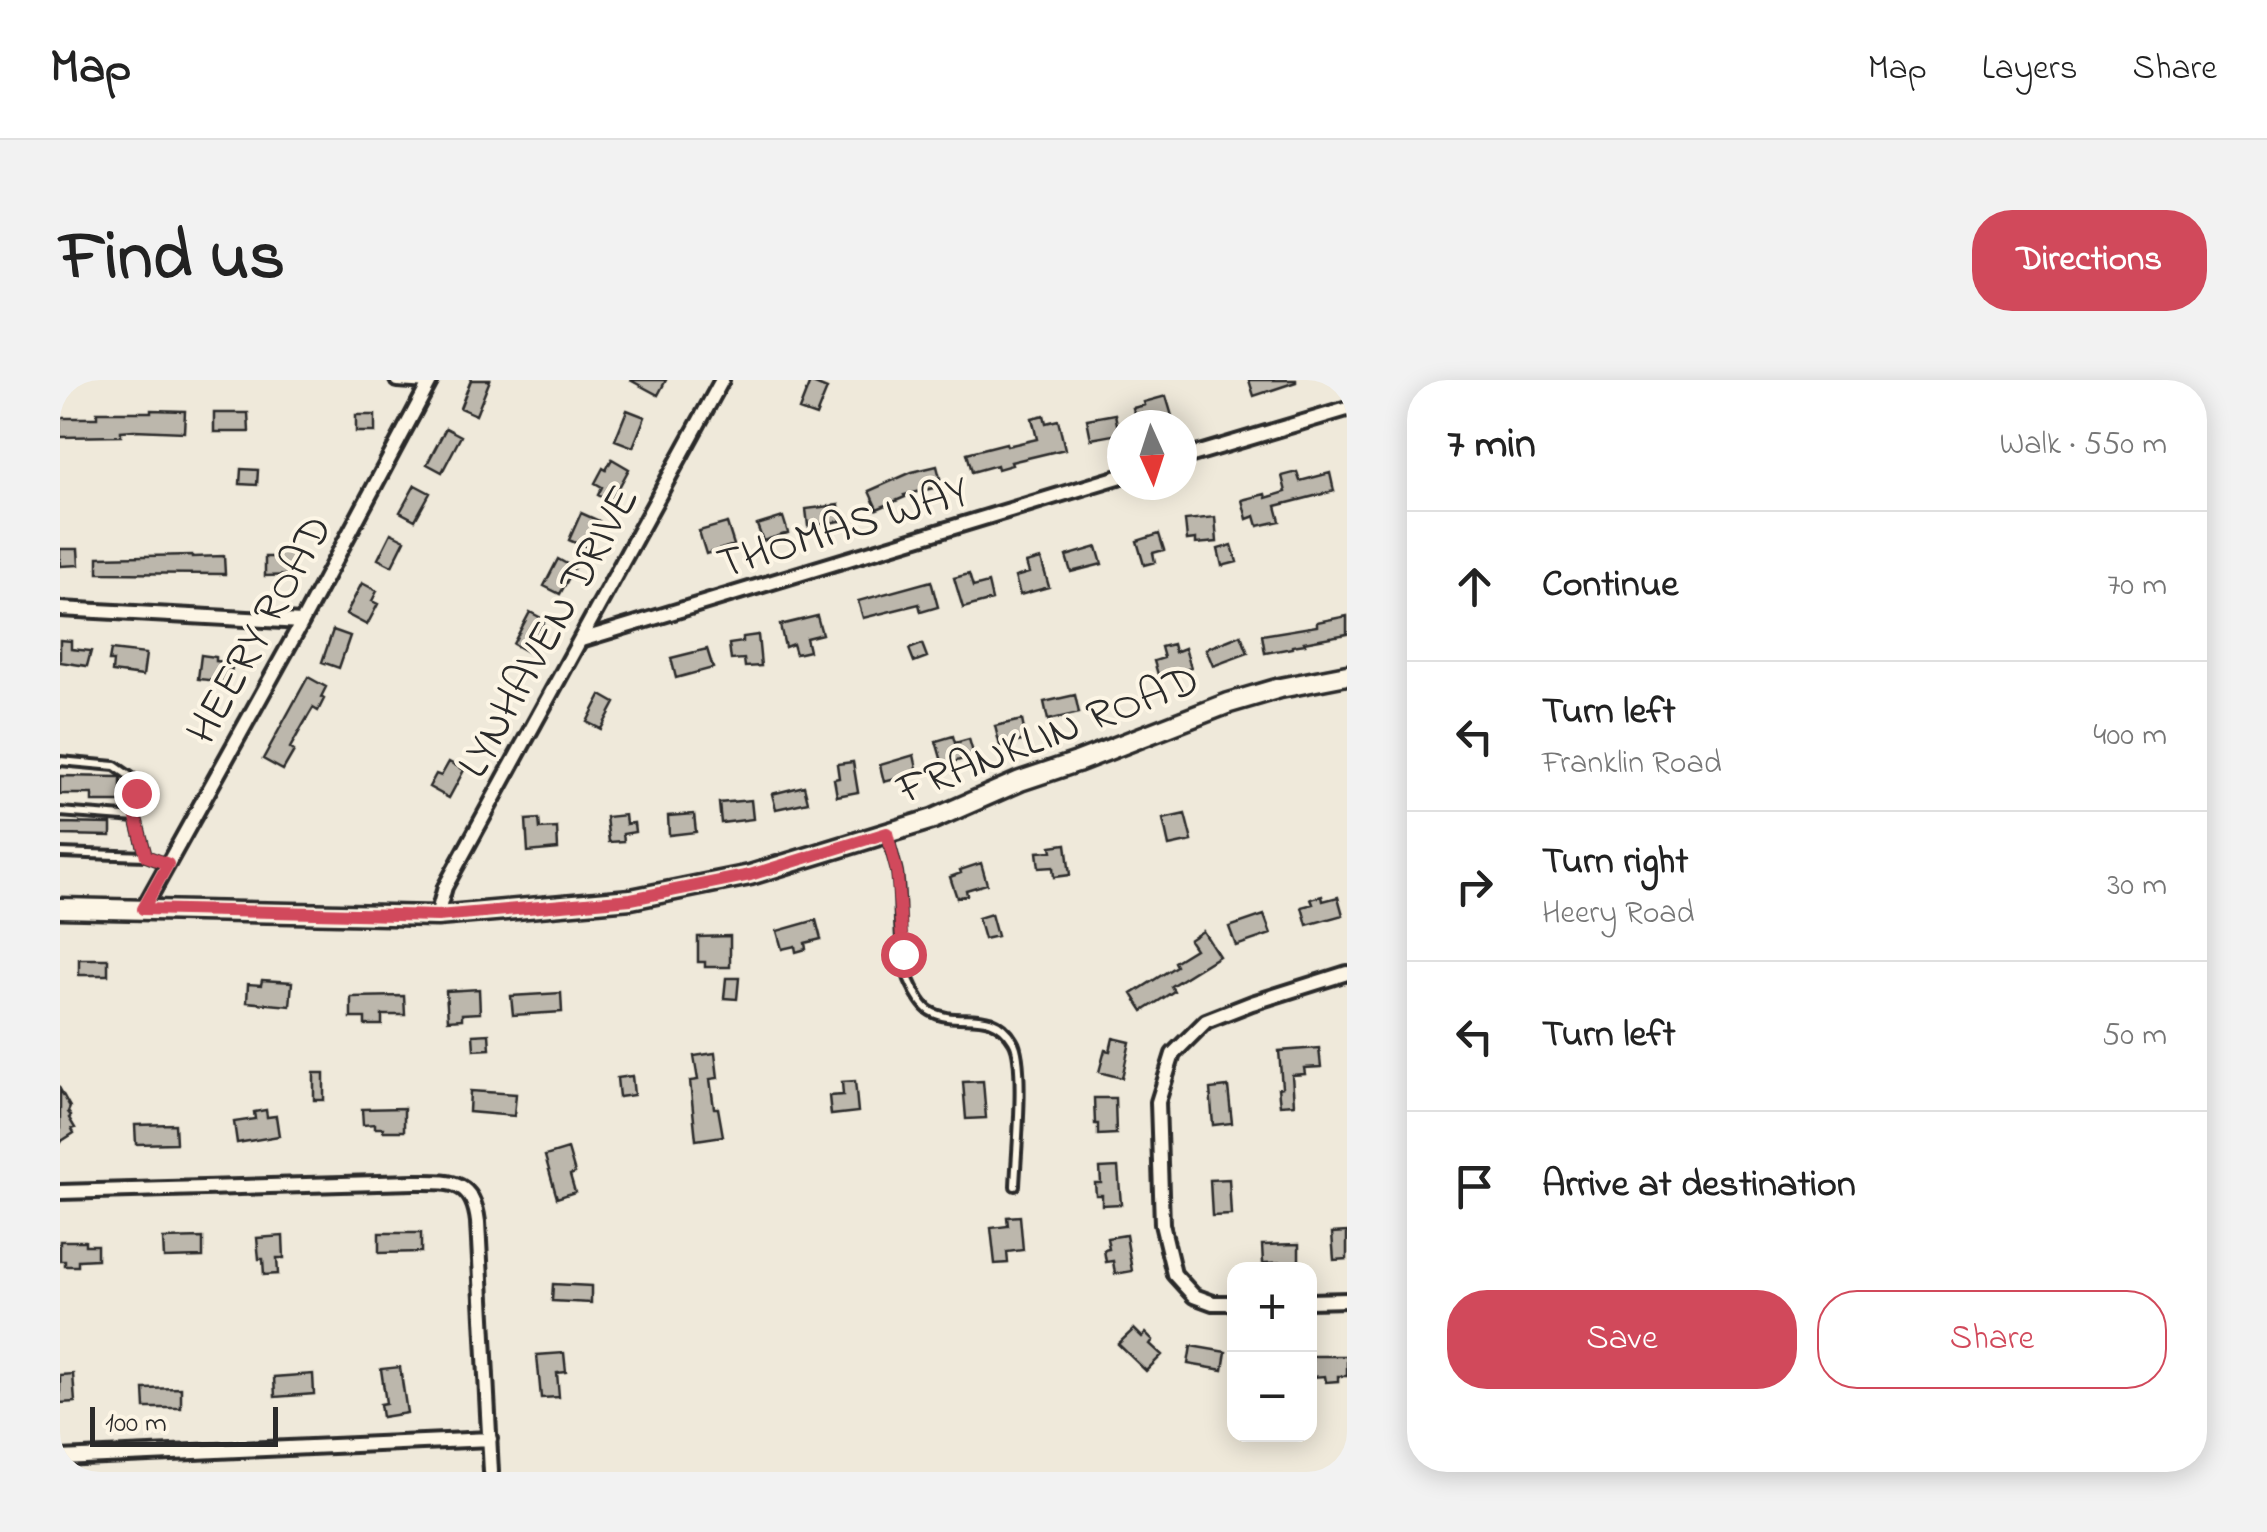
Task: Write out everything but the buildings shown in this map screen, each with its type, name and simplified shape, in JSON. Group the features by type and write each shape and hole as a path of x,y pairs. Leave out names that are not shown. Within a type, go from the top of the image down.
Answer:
{"main road":[{"name":"FRANKLIN ROAD","path":"60,908 438,916 670,892 750,875 933,819 1020,781 1229,703 1280,688 1347,676"}],"street":[{"path":"397,380 431,381"},
{"name":"LYNHAVEN DRIVE","path":"438,916 445,888 722,380"},
{"name":"HEERY ROAD","path":"143,909 431,381"},
{"path":"1197,454 1347,410"},
{"name":"THOMAS WAY","path":"582,640 1107,481"},
{"path":"60,610 302,622"},
{"path":"1227,1303 1194,1296 1174,1274 1162,1224 1158,1102 1173,1054 1206,1021 1252,1002 1347,973"},
{"path":"60,1192 460,1184 476,1205 491,1472"},
{"path":"1317,1302 1347,1300"},
{"path":"60,1458 490,1439"}],"lane":[{"path":"60,760 115,766 125,772 134,783 136,818 146,856"},
{"path":"60,812 136,818"},
{"path":"887,833 897,873 909,983 930,1011 982,1017 998,1024 1015,1042 1020,1084 1014,1186"},
{"path":"60,853 146,856 168,864"}],"route":[{"path":"136,793 136,818 146,856 168,864 143,909 438,916 631,899 750,875 887,833 897,873 903,954"}]}
